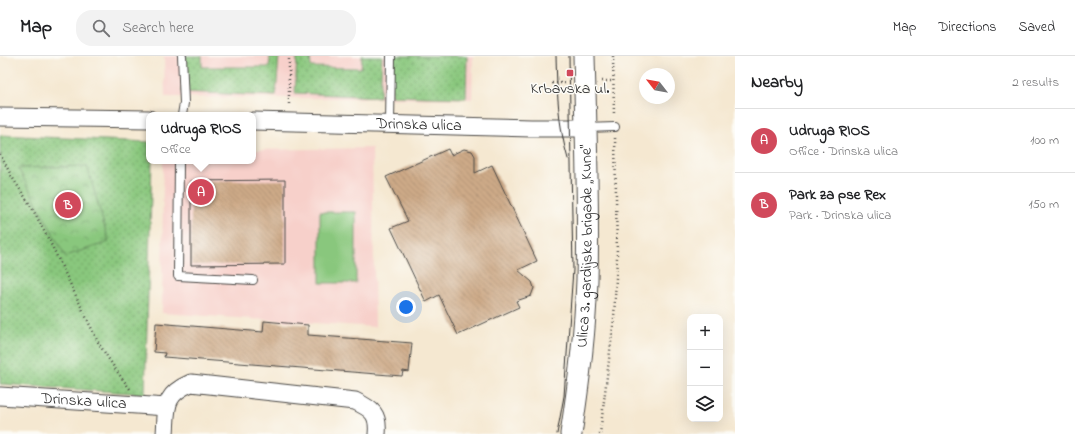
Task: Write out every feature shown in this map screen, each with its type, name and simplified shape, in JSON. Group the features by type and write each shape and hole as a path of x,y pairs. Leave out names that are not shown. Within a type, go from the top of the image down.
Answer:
{"street":[{"name":"Ulica 3. gardijske brigade „Kune“","path":"571,434 579,375 587,281 584,56"},
{"path":"0,117 146,119"},
{"name":"Drinska ulica","path":"256,121 585,128"},
{"path":"165,434 167,407 170,398 179,388 191,383 355,401 368,407 376,416 378,434"},
{"name":"Drinska ulica","path":"0,396 167,407"}],"lane":[{"path":"182,56 184,103 182,112"},
{"path":"390,56 390,124"},
{"path":"585,128 615,127"},
{"path":"179,164 178,276 252,280"}],"path":[{"path":"289,56 289,104"},
{"path":"600,434 614,318 617,257 615,127 612,56"},
{"path":"0,154 50,242 99,344 116,370 144,406"}],"shaded area":[{"path":"164,56 473,56 472,99 165,97"},
{"path":"372,148 375,327 162,313 163,164 256,164 256,150"}],"green space":[{"path":"186,56 202,56 202,67 269,67 270,56 279,56 276,96 182,92"},
{"path":"297,56 310,56 311,67 361,68 362,56 382,56 380,97 295,93"},
{"path":"392,56 467,56 466,98 391,96"},
{"path":"0,135 146,142 146,164 152,164 145,394 0,384"},
{"path":"87,166 109,242 65,256 18,168"},
{"path":"320,212 356,212 356,283 320,283"}],"building":[{"path":"448,149 451,155 464,149 472,151 475,156 475,173 492,165 537,261 518,270 532,282 534,288 531,296 516,301 519,307 458,335 439,295 426,302 391,228 408,221 386,177"},
{"path":"285,180 285,264 191,265 191,181"},
{"path":"264,321 308,325 308,335 412,343 409,372 403,371 402,376 164,357 165,353 154,352 156,323 263,332"}],"tram line":[{"path":"556,56 560,121 568,159"},
{"path":"557,434 564,396 573,270 569,56"}],"place":[{"name":"Krbavska ul.","path":"570,73"},
{"name":"Udruga RIOS","path":"201,192"},
{"name":"Park za pse Rex","path":"68,205"}]}
